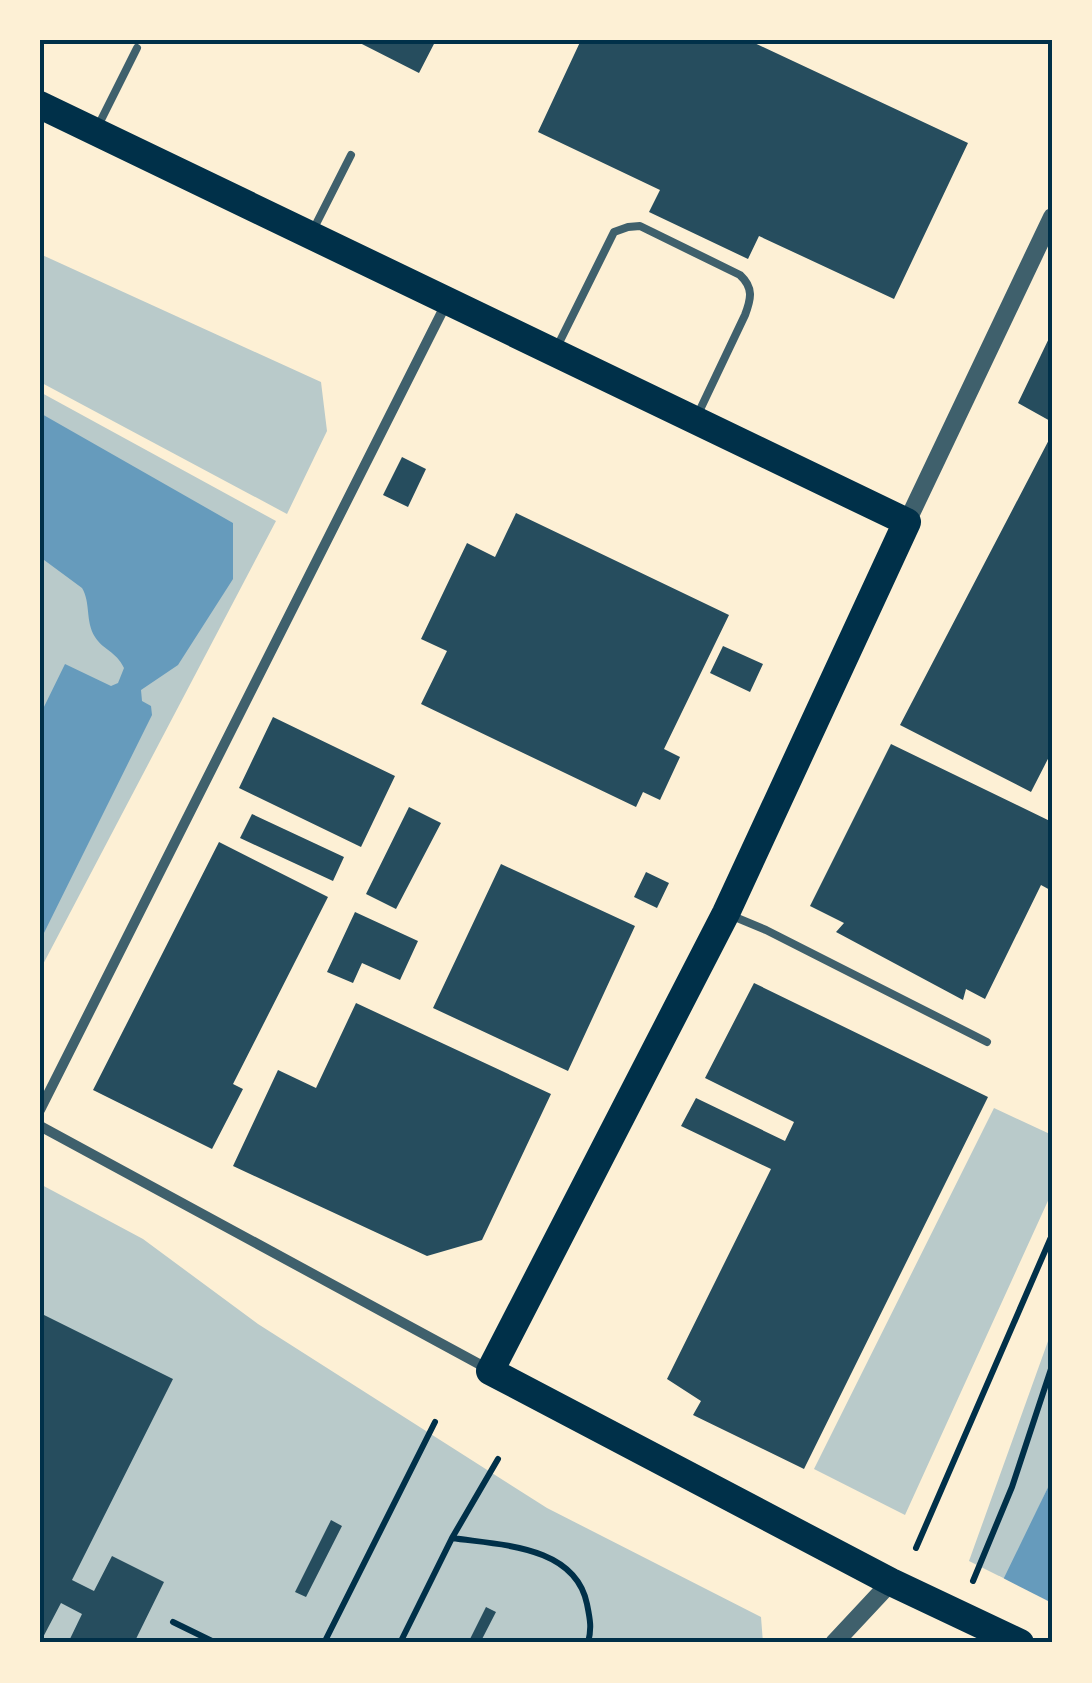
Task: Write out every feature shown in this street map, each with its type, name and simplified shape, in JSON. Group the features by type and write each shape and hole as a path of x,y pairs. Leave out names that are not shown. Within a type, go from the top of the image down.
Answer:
{"highway":[{"path":"40,105 908,522 726,913 490,1371 891,1582 1020,1643"}],"street":[{"path":"908,522 1052,216"},
{"path":"40,1110 448,299"},
{"path":"40,1126 490,1371"},
{"path":"834,1643 891,1582"}],"lane":[{"path":"95,132 137,48"},
{"path":"310,235 351,156"},
{"path":"555,351 604,248 614,232 628,226 640,226 740,275 749,283 751,299 695,420"},
{"path":"726,913 987,1042"}],"path":[{"path":"916,1548 1052,1235"},
{"path":"966,1596 1012,1487 1052,1366"},
{"path":"324,1643 435,1422"},
{"path":"400,1643 452,1538 498,1458"},
{"path":"452,1538 528,1549 566,1566 585,1592 592,1628 588,1643"},
{"path":"173,1622 216,1643"}],"shaded area":[{"path":"40,254 321,382 327,431 287,514 40,382"},
{"path":"40,392 276,521 40,970"},
{"path":"994,1108 1052,1135 1052,1192 905,1515 814,1469"},
{"path":"40,1184 143,1239 258,1324 547,1508 761,1617 763,1643 40,1643"},
{"path":"1052,1330 1052,1479 1005,1579 969,1561"}],"water":[{"path":"40,413 233,523 233,579 178,665 141,690 142,701 151,706 152,715 40,941 40,715 65,664 111,686 118,683 124,668 95,637 82,588 40,557"},
{"path":"1052,1479 1052,1643 1002,1582"}],"pier":[{"path":"999,1576 1052,1603 1052,1643 996,1643"}],"building":[{"path":"354,40 436,40 419,73"},
{"path":"581,40 748,40 968,143 894,299 759,236 748,259 649,212 660,190 538,132"},
{"path":"1052,332 1052,422 1018,403"},
{"path":"1052,434 1052,751 1031,792 900,725"},
{"path":"402,457 426,469 408,507 383,495"},
{"path":"516,513 729,615 664,749 680,757 660,800 643,792 636,807 421,704 447,651 421,639 467,543 495,557"},
{"path":"723,646 763,664 750,692 710,673"},
{"path":"273,717 395,776 361,847 239,788"},
{"path":"891,744 1052,822 1052,891 1041,885 985,999 966,989 963,1000 836,932 844,923 810,906"},
{"path":"409,807 441,823 396,909 366,894"},
{"path":"252,814 344,857 333,881 240,838"},
{"path":"219,842 328,897 233,1084 243,1089 212,1149 93,1090"},
{"path":"501,864 635,926 568,1071 433,1008"},
{"path":"646,872 669,883 657,908 634,897"},
{"path":"355,912 418,941 400,980 362,963 353,983 327,972"},
{"path":"754,983 988,1097 804,1469 693,1415 701,1401 667,1379 771,1169 681,1126 696,1098 785,1141 794,1122 705,1078"},
{"path":"356,1003 551,1094 482,1240 427,1256 233,1166 278,1070 316,1088"},
{"path":"40,1313 173,1379 72,1580 94,1591 112,1556 164,1582 134,1643 68,1643 82,1614 61,1603 40,1643"},
{"path":"331,1520 342,1526 306,1597 295,1592"},
{"path":"486,1607 496,1612 480,1643 468,1643"}]}
